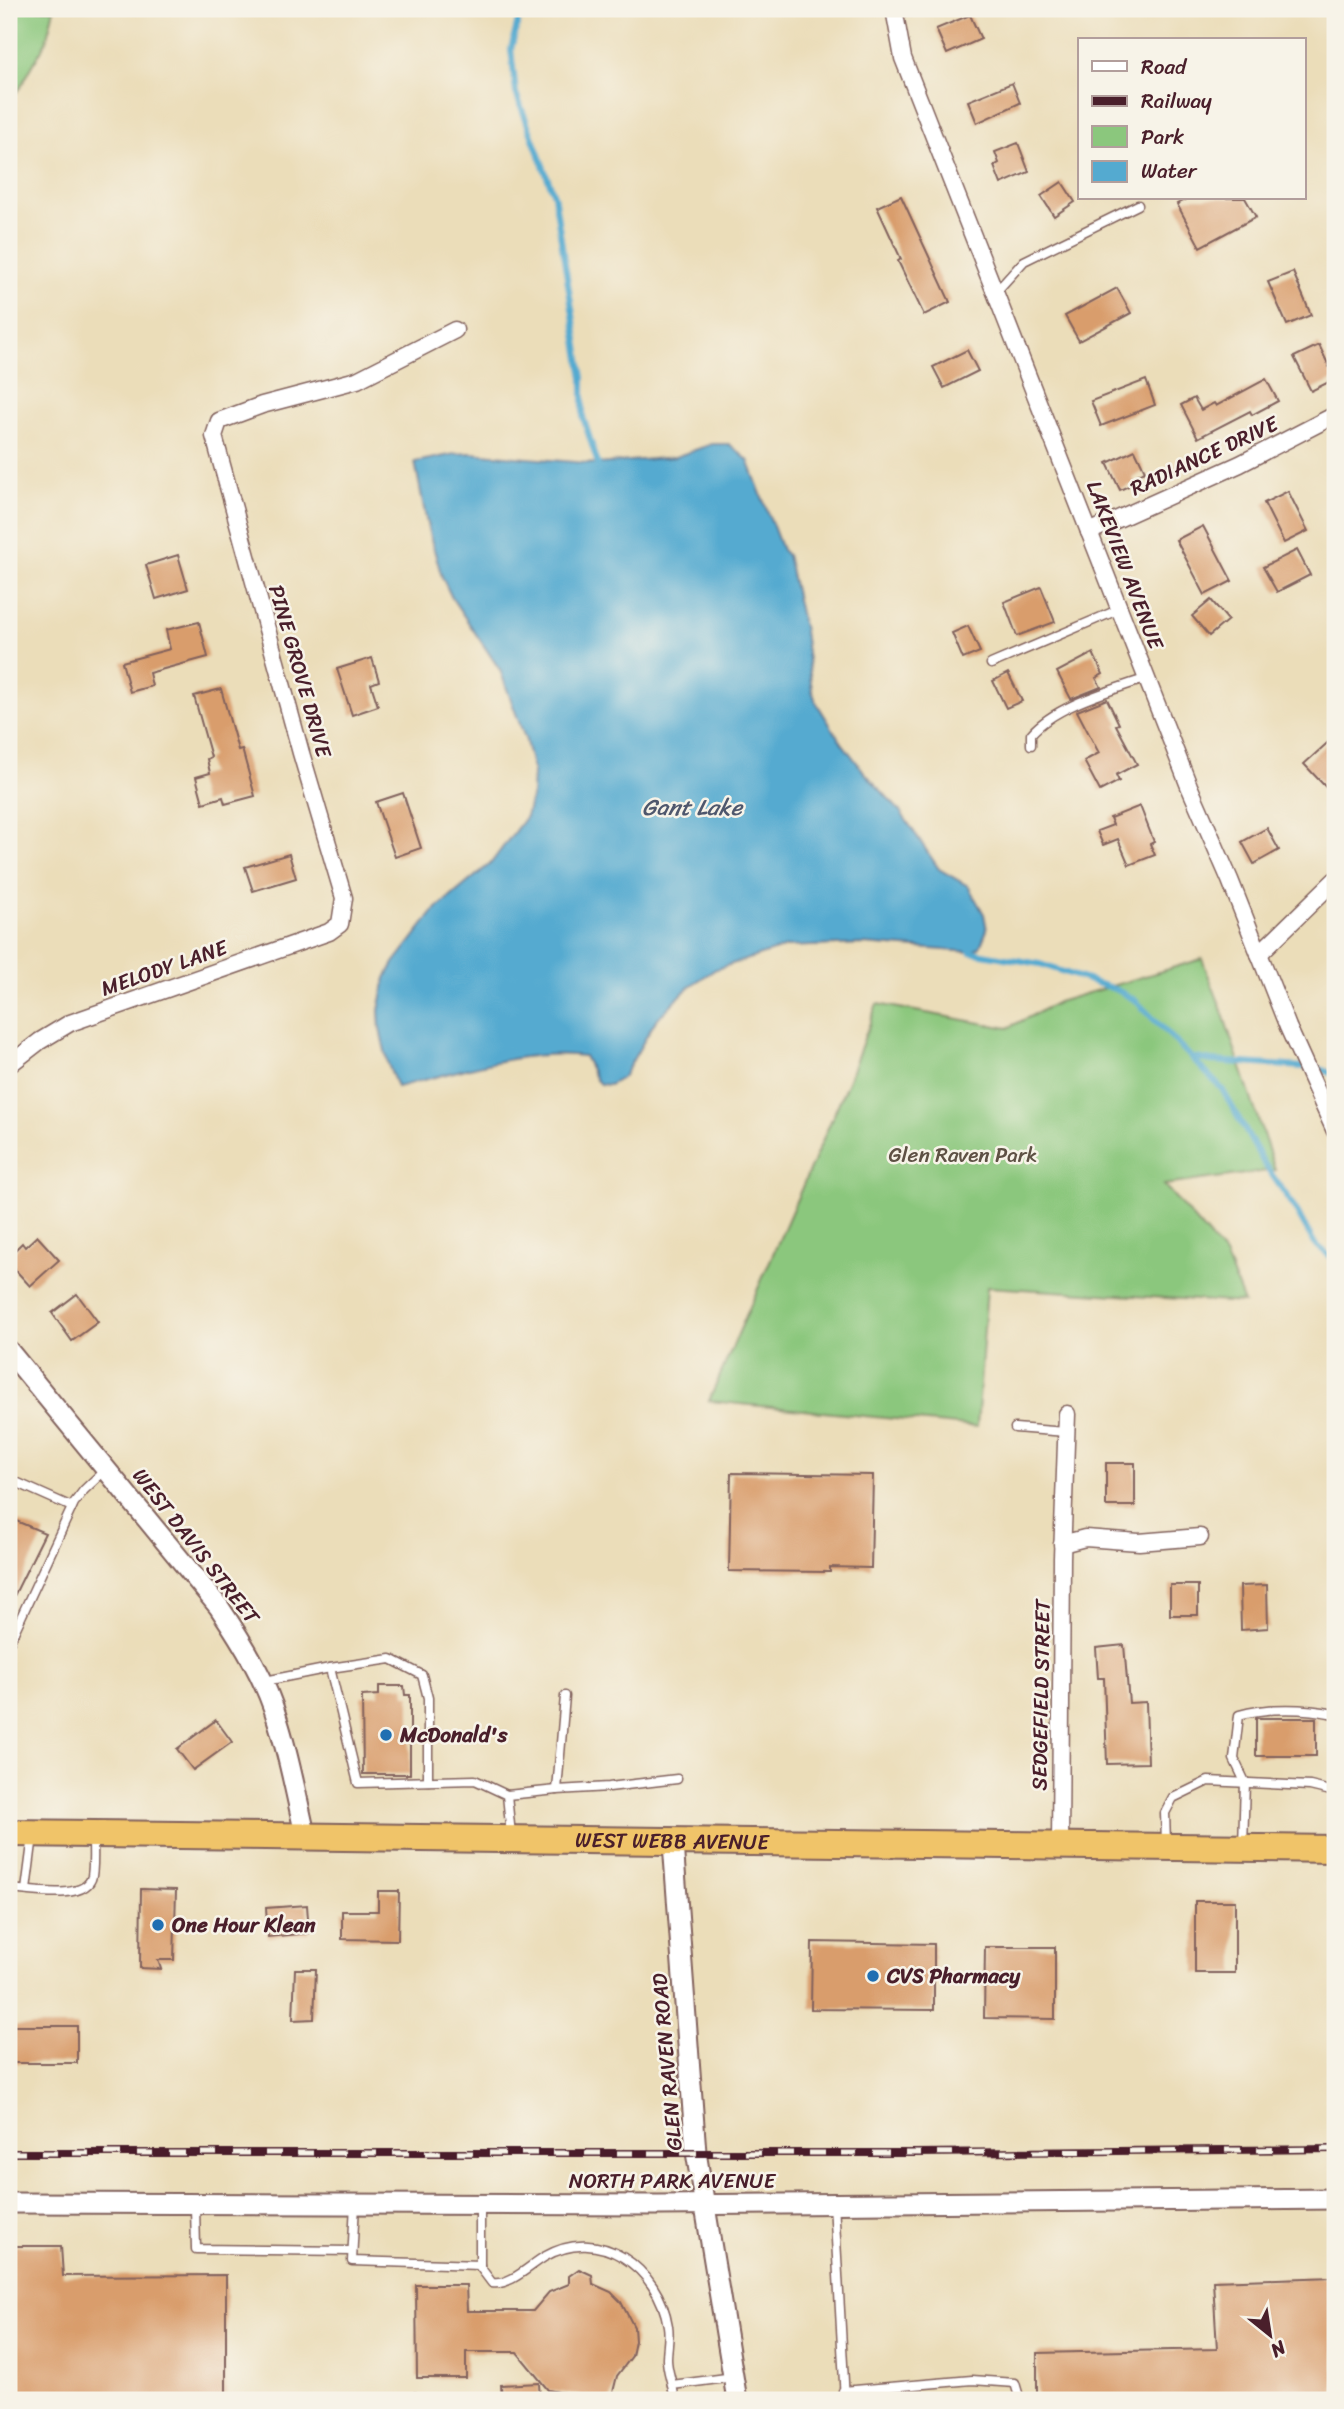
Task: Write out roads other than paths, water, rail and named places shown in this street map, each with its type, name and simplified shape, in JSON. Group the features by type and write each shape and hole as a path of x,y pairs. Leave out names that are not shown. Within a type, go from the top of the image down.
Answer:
{"highway":[{"name":"WEST WEBB AVENUE","path":"21,1833 673,1843 1243,1849 1335,1847"}],"street":[{"name":"LAKEVIEW AVENUE","path":"894,9 903,58 995,293 1288,1027 1335,1131"},
{"name":"PINE GROVE DRIVE","path":"340,924 344,898 214,436 219,421 262,405 357,380 455,330"},
{"name":"RADIANCE DRIVE","path":"1089,532 1240,464 1335,415"},
{"path":"1259,954 1335,880"},
{"name":"MELODY LANE","path":"9,1065 40,1041 70,1023 329,932 340,924"},
{"name":"WEST DAVIS STREET","path":"9,1351 219,1607 246,1648 263,1681 278,1721 306,1838"},
{"name":"SEDGEFIELD STREET","path":"1060,1847 1062,1544 1067,1414"},
{"path":"1062,1544 1085,1538 1139,1542 1200,1537"},
{"name":"GLEN RAVEN ROAD","path":"673,1843 696,2152 737,2400"},
{"name":"NORTH PARK AVENUE","path":"9,2203 834,2203 1335,2199"}],"lane":[{"path":"995,293 1024,261 1138,205"},
{"path":"991,664 1120,609"},
{"path":"1031,745 1031,734 1042,722 1147,678"},
{"path":"1015,1428 1066,1432"},
{"path":"9,1643 72,1507 84,1490 107,1469"},
{"path":"9,1479 72,1507"},
{"path":"263,1681 391,1659 422,1675 428,1698 428,1781"},
{"path":"330,1668 358,1783 475,1780 507,1795 677,1779"},
{"path":"557,1790 565,1696"},
{"path":"1243,1849 1245,1782 1234,1759 1239,1715 1259,1710 1335,1714"},
{"path":"1167,1848 1165,1813 1173,1798 1208,1781 1310,1786 1335,1792"},
{"path":"507,1795 511,1840"},
{"path":"21,1833 26,1890"},
{"path":"9,1889 75,1893 87,1887 92,1878 93,1833"},
{"path":"194,2202 196,2249 352,2251"},
{"path":"355,2203 352,2261 480,2265"},
{"path":"834,2203 845,2400"},
{"path":"480,2204 480,2265 492,2283 498,2284 515,2278 551,2253 576,2247 601,2248 621,2254 633,2262 656,2292 669,2327 668,2368 675,2400"},
{"path":"672,2385 734,2377"},
{"path":"843,2391 972,2380 1015,2383 1020,2400"}],"water":[{"name":"Gant Lake","path":"712,444 729,444 748,460 782,550 787,555 816,702 839,739 865,773 900,811 939,869 968,886 984,914 987,930 980,947 971,952 863,944 786,947 716,969 690,986 656,1020 623,1077 609,1085 600,1084 596,1080 584,1056 561,1054 490,1063 397,1087 388,1064 380,1029 379,1010 386,978 394,963 435,910 491,863 526,816 532,794 533,771 526,741 500,670 452,598 442,577 428,529 415,462 470,453 598,464 675,457"}],"waterway":[{"path":"521,9 511,49 516,93 554,195 583,378 583,417 598,464 597,470"},
{"path":"967,946 971,952 1040,964 1117,990 1135,1000 1222,1089 1265,1165 1291,1202 1315,1244 1335,1260"},
{"path":"1195,1058 1318,1068 1335,1075"}],"railway":[{"path":"9,2153 915,2153 1335,2149"}],"place":[{"name":"McDonald's","path":"386,1735"},
{"name":"One Hour Klean","path":"158,1925"},
{"name":"CVS Pharmacy","path":"873,1976"}],"park label":[{"name":"Glen Raven Park","path":"963,1155"}]}
